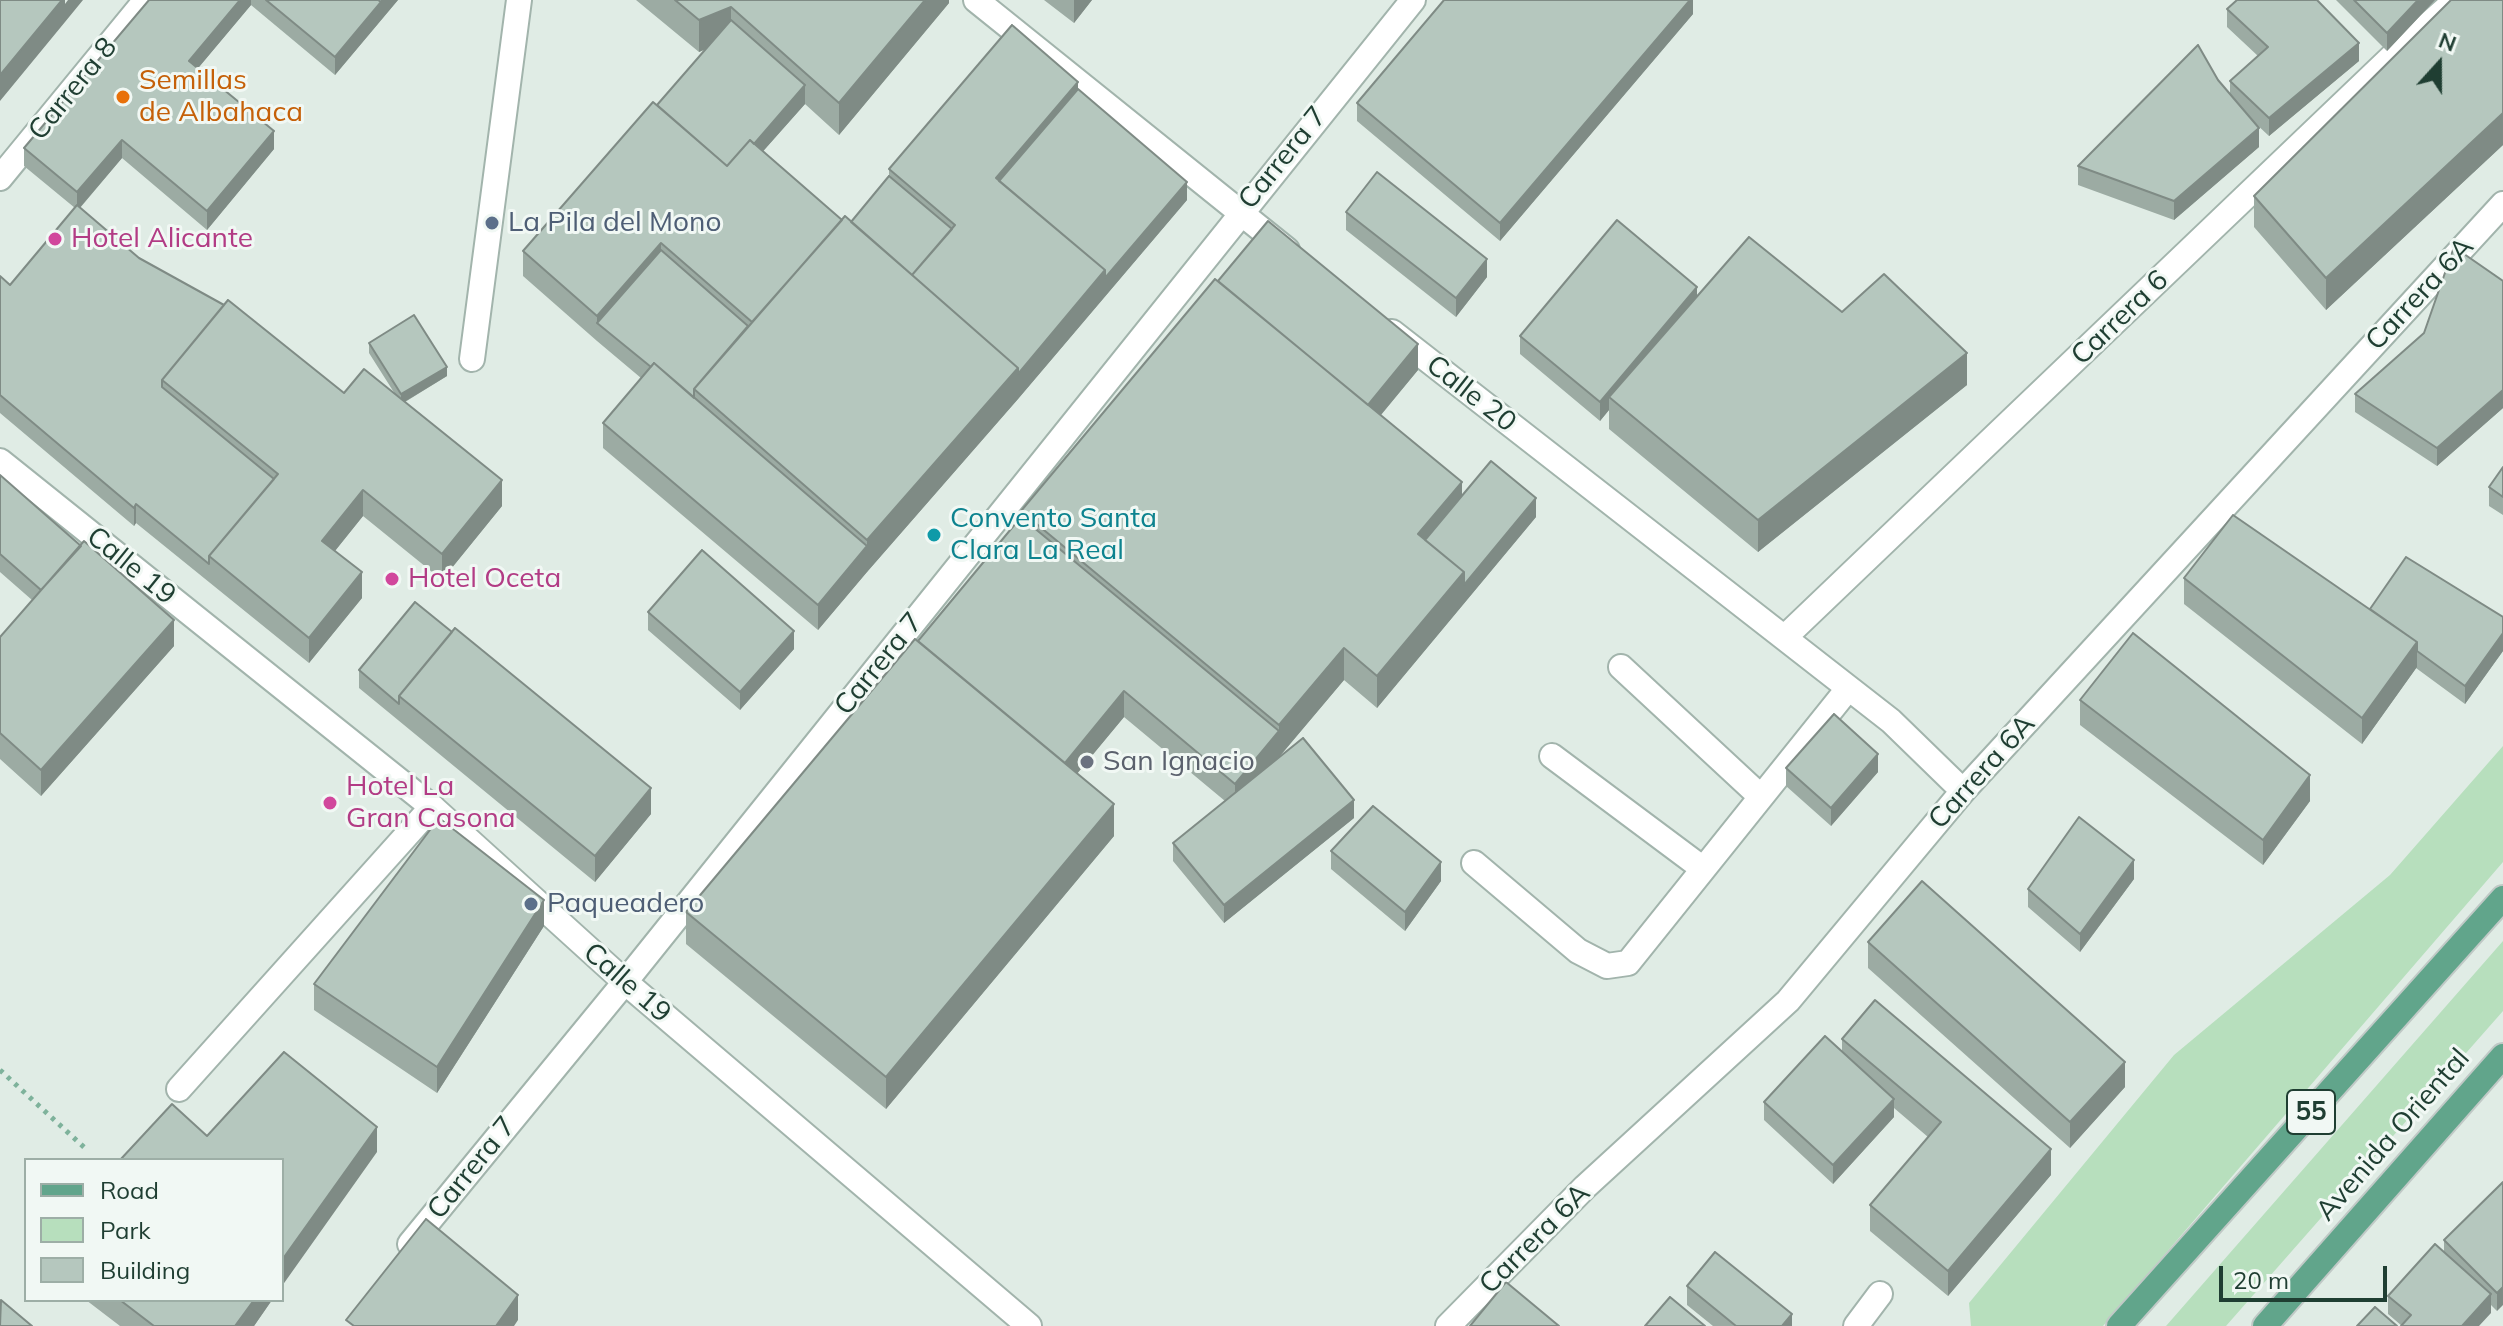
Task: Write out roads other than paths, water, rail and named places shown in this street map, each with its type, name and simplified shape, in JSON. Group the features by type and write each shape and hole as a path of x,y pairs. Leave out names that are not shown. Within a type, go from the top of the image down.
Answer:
{"main road":[{"name":"55","path":"2119,1326 2503,898"},
{"name":"Avenida Oriental","path":"2265,1326 2503,1056"}],"street":[{"name":"Carrera 8","path":"0,178 146,0"},
{"path":"472,359 519,0"},
{"path":"976,0 1301,261"},
{"name":"Carrera 7","path":"393,1265 625,982 1238,213 1413,0"},
{"name":"Carrera 6","path":"1785,637 2396,53 2456,0"},
{"name":"Carrera 6A","path":"1448,1326 1585,1187 1788,1001 1963,791 2503,204"},
{"name":"Calle 20","path":"1375,319 1785,637 1847,690 1891,721 1963,791"},
{"name":"Calle 19","path":"0,461 432,807 625,982 1029,1326"},
{"path":"1621,667 1760,796"},
{"path":"1474,863 1578,951 1607,966 1628,963 1637,956 1702,868 1847,690"},
{"path":"1552,756 1702,868"},
{"path":"179,1089 432,807"},
{"path":"1856,1326 1880,1294"}],"place":[{"name":"Semillas de Albahaca","path":"123,97"},
{"name":"La Pila del Mono","path":"492,223"},
{"name":"Hotel Alicante","path":"55,239"},
{"name":"Convento Santa Clara La Real","path":"934,535"},
{"name":"Hotel Oceta","path":"392,579"},
{"name":"San Ignacio","path":"1087,762"},
{"name":"Hotel La Gran Casona","path":"330,803"},
{"name":"Paqueadero","path":"531,904"}]}
